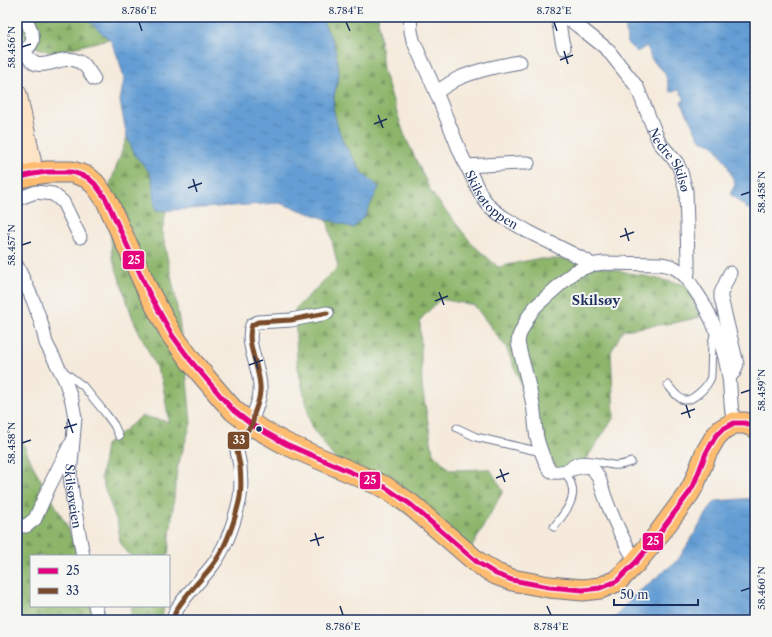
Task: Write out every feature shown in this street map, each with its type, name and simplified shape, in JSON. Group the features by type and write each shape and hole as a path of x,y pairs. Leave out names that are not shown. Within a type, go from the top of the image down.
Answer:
{"main road":[{"path":"17,94 31,159 25,176 47,172 72,172 87,177 95,184 106,199 148,291 172,335 191,361 234,411 252,425 286,444 385,487 410,504 477,562 496,574 512,580 583,590 600,588 617,581 636,562 655,539 689,493 706,453 716,436 723,429 734,423 745,423 755,427"}],"street":[{"path":"25,17 32,31 33,37 27,48 20,52 37,64 46,64 66,59 78,61 85,66 94,79"},
{"name":"Skilsøtoppen","path":"410,17 413,40 466,166 481,195 489,206 503,217 529,232 592,265"},
{"path":"557,17 560,24 564,48"},
{"name":"Nedre Skilsø","path":"566,17 607,49 637,87 659,142 682,172 686,191 688,260 687,278"},
{"path":"436,92 456,80 477,71 520,62"},
{"path":"466,166 528,163"},
{"path":"17,199 36,192 53,194 62,202 80,238"},
{"path":"636,562 613,517 603,493 600,480 595,472 591,468 584,466 565,472 552,471 549,469 541,452 537,438 531,396 518,343 519,336 528,317 535,307 574,272 592,265 603,263 661,264 678,269 687,278 702,301 715,329 729,377 734,423"},
{"name":"Skilsøveien","path":"17,266 33,300 41,322 46,343 65,380 74,412 74,436 70,475 83,555"},
{"path":"729,377 734,372 738,364 721,298 721,292 730,273"},
{"path":"173,620 177,609 212,566 221,552 228,536 239,501 241,489 237,447 242,436 252,425 259,399 260,387 251,341 250,330 252,324 258,322 291,320 327,313"},
{"name":"Skilsøveien","path":"17,523 20,526 26,526 35,519 74,436"},
{"path":"96,607 99,620"}],"lane":[{"path":"668,385 681,398 687,400 696,396 707,385 711,375 712,343 715,329"},
{"name":"Skilsøveien","path":"60,369 83,386 114,425 119,436"},
{"path":"457,428 476,437 541,452"},
{"path":"554,527 573,496 572,485 565,472 570,464 583,460 614,465 622,465 631,462"}],"green space":[{"path":"19,17 85,17 109,39 52,53 27,44"},
{"path":"321,17 378,17 383,70 404,134 431,192 473,245 498,267 535,259 565,259 686,285 701,317 673,323 623,330 611,352 614,417 579,470 556,471 506,347 474,305 440,299 420,320 422,386 433,453 450,470 490,469 503,491 466,558 452,544 343,470 311,426 297,363 295,309 338,267 327,219 354,228 379,187 363,174 344,144 338,128 333,108 339,74 336,53 333,42"},
{"path":"127,137 135,155 150,173 156,211 166,210 162,232 175,295 185,359 191,423 177,469 168,555 129,555 120,542 118,525 101,478 106,445 142,416 169,422 162,380 133,319 112,257 108,190"},
{"path":"17,429 33,466 66,524 79,555 30,555 30,607 98,607 103,620 17,620"},
{"path":"132,607 164,607 162,620 130,620"}],"water":[{"path":"85,17 321,17 333,42 336,53 339,74 333,108 338,128 344,144 363,174 379,187 365,216 353,228 279,203 156,211 150,173 135,155 127,137 120,101 124,79 119,60 111,41"},
{"path":"625,17 755,17 755,207 754,206 749,210 730,194 735,185 727,164 713,144 700,140 681,102 685,99 679,90 670,92 664,72 651,59 647,46 637,52 627,43"},
{"path":"755,498 755,620 612,620 631,598 678,560 716,501"}],"transit line":[{"name":"25","path":"17,178 47,172 72,172 87,177 95,184 106,199 148,291 172,335 191,361 234,411 252,425 286,444 385,487 410,504 477,562 496,574 512,580 549,587 583,590 600,588 617,581 636,562 655,539 689,493 706,453 716,436 723,429 734,423 745,423 755,427"},
{"name":"33","path":"173,620 181,603 217,559 232,527 237,510 241,484 237,445 241,437 252,425 260,394 258,372 250,340 252,325 258,322 291,320 327,313"}],"district":[{"name":"Skilsøy","path":"596,300"}]}
